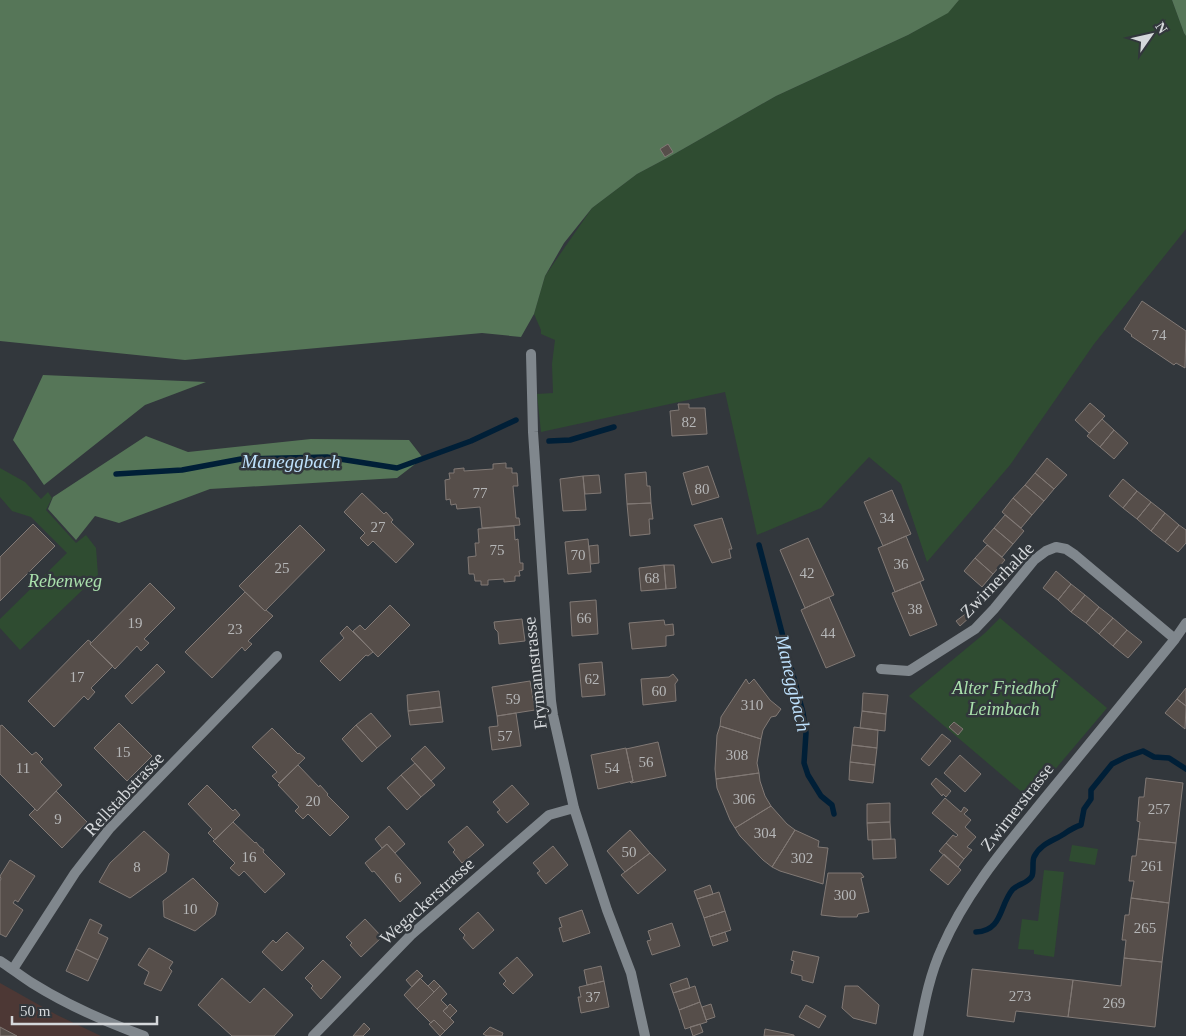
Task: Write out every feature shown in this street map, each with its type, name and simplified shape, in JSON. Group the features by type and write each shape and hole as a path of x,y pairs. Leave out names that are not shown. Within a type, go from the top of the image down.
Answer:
{"street":[{"name":"Frymannstrasse","path":"531,354 532,432 551,701 574,808 609,914 631,973 644,1036"},
{"name":"Zwirnerhalde","path":"881,669 909,672 975,629 1034,560 1046,551 1056,547 1066,549 1075,555 1175,639"},
{"name":"Zwirnerstrasse","path":"918,1036 934,966 947,938 975,890 1004,849 1186,623"},
{"name":"Rellstabstrasse","path":"13,969 75,873 110,828 277,656"},
{"name":"Wegackerstrasse","path":"313,1036 411,935 534,827 549,815 574,808"},
{"path":"0,961 32,983 75,1007 144,1036"}],"shaded area":[{"path":"0,983 57,1015 101,1036 0,1036"}],"green space":[{"path":"0,0 959,0 948,13 908,35 776,96 637,174 592,208 564,243 545,276 534,314 521,337 482,333 185,360 0,341"},
{"path":"959,0 1172,0 1186,36 1186,229 1094,344 1010,465 927,562 901,484 869,457 821,508 757,535 725,392 541,432 537,394 553,393 552,364 555,340 541,334 534,314 545,276 592,208 637,174 776,96 908,35 947,13"},
{"path":"1172,0 1186,0 1186,36 1184,33"},
{"path":"43,375 206,382 145,405 44,485 13,440"},
{"path":"146,436 188,452 311,439 409,440 423,458 397,478 210,489 119,523 95,516 76,540 48,509 53,497"},
{"name":"Rebenweg","path":"0,468 25,482 41,499 48,492 52,498 46,510 76,543 86,535 96,548 98,575 20,650 0,628 0,619 67,553 31,517 12,511 0,497"},
{"name":"Alter Friedhof Leimbach","path":"1000,618 1107,708 1030,799 909,696 985,633"},
{"path":"1072,845 1098,849 1095,865 1069,861"},
{"path":"1044,870 1064,872 1054,957 1034,954 1034,950 1018,949 1022,919 1038,921"}],"building":[{"path":"668,144 673,152 665,157 660,149"},
{"path":"1142,301 1186,331 1185,368 1176,363 1174,365 1131,336 1124,329"},
{"path":"1090,403 1105,416 1089,433 1075,420"},
{"path":"678,404 689,404 689,408 705,408 707,434 672,436 670,411 679,410"},
{"path":"1102,419 1114,430 1100,447 1087,436"},
{"path":"1114,430 1128,443 1114,459 1100,447"},
{"path":"1047,458 1067,475 1054,489 1035,473"},
{"path":"506,463 506,468 512,468 512,473 517,473 518,486 513,486 516,518 519,518 520,525 482,528 480,507 457,509 456,504 451,505 450,499 446,500 445,480 450,479 449,473 454,473 454,469 464,468 464,471 493,469 493,464"},
{"path":"708,466 719,497 692,505 683,473"},
{"path":"646,472 647,486 650,486 651,503 627,504 625,474"},
{"path":"1035,473 1054,489 1044,501 1025,485"},
{"path":"599,475 601,493 585,494 583,476"},
{"path":"583,476 586,510 563,511 560,479"},
{"path":"1123,479 1137,491 1123,508 1109,496"},
{"path":"1025,485 1044,501 1032,515 1013,498"},
{"path":"892,490 911,534 883,546 864,502"},
{"path":"1137,491 1151,502 1137,519 1123,508"},
{"path":"362,493 384,514 386,512 393,520 391,522 414,544 396,563 373,541 368,546 360,538 365,533 344,512"},
{"path":"1013,498 1032,515 1021,528 1002,512"},
{"path":"1151,502 1165,513 1151,531 1137,519"},
{"path":"651,503 653,519 649,519 650,534 630,536 627,504"},
{"path":"1165,513 1179,525 1165,542 1151,531"},
{"path":"1005,515 1024,531 1013,544 994,528"},
{"path":"722,518 732,549 729,549 731,558 712,563 694,525"},
{"path":"33,524 55,546 0,601 0,557"},
{"path":"300,525 325,550 265,611 239,586"},
{"path":"1179,525 1186,530 1186,543 1178,552 1165,542"},
{"path":"514,526 515,540 518,539 520,563 523,563 523,570 519,571 520,576 515,576 515,581 504,582 504,579 488,580 488,585 481,585 481,581 475,581 474,574 469,574 468,557 476,556 475,543 479,543 478,529"},
{"path":"994,528 1013,544 1002,557 983,541"},
{"path":"906,536 924,580 895,592 878,548"},
{"path":"808,538 834,595 805,608 780,550"},
{"path":"588,539 591,572 568,574 565,542"},
{"path":"598,545 599,563 591,564 589,546"},
{"path":"987,545 1005,560 993,574 975,558"},
{"path":"975,558 993,574 982,587 964,571"},
{"path":"664,565 674,565 676,588 666,589"},
{"path":"664,565 666,589 641,591 639,568"},
{"path":"1056,571 1071,584 1058,600 1043,588"},
{"path":"920,582 937,625 910,636 892,593"},
{"path":"150,583 175,608 144,639 149,643 141,651 137,646 115,669 90,644"},
{"path":"1071,584 1085,595 1071,612 1058,600"},
{"path":"245,592 273,616 248,641 252,644 245,651 242,647 212,678 185,652"},
{"path":"1085,595 1099,607 1086,623 1071,612"},
{"path":"829,597 855,656 826,668 801,610"},
{"path":"596,600 598,634 572,636 570,602"},
{"path":"390,605 410,625 378,657 353,631 360,625 365,630"},
{"path":"1099,607 1113,618 1099,634 1086,623"},
{"path":"968,612 971,616 960,626 956,621"},
{"path":"1113,618 1127,630 1113,646 1099,634"},
{"path":"522,619 525,641 499,644 498,632 495,629 494,622"},
{"path":"664,620 665,625 673,624 674,635 666,636 666,646 632,649 629,623"},
{"path":"347,626 373,652 368,656 366,655 340,681 320,661 344,638 340,633"},
{"path":"1127,630 1142,642 1128,658 1113,646"},
{"path":"88,640 113,666 91,688 95,692 88,700 84,696 54,727 28,701"},
{"path":"602,662 605,695 582,697 579,664"},
{"path":"157,664 165,672 132,704 125,696"},
{"path":"673,674 678,680 675,684 676,701 643,705 641,679 669,677"},
{"path":"746,679 749,684 754,679 770,700 781,709 776,716 771,717 763,730 761,739 720,726 721,717"},
{"path":"530,681 535,710 497,716 492,687"},
{"path":"1186,688 1186,706 1177,699"},
{"path":"439,691 441,707 408,711 407,695"},
{"path":"863,693 888,695 886,714 862,711"},
{"path":"1177,699 1186,706 1185,729 1165,713"},
{"path":"441,707 443,722 410,725 408,711"},
{"path":"862,711 886,714 885,731 860,728"},
{"path":"371,713 391,736 377,748 356,725"},
{"path":"516,713 521,746 492,750 489,727 498,726 497,716"},
{"path":"954,722 963,729 958,735 949,727"},
{"path":"119,723 152,756 127,781 94,748"},
{"path":"2,725 32,755 36,752 43,759 40,762 62,785 37,811 0,774 0,726"},
{"path":"356,725 377,748 362,762 342,739"},
{"path":"720,726 761,739 757,763 759,773 716,779 717,735"},
{"path":"854,727 878,730 877,748 852,745"},
{"path":"272,728 298,754 305,758 279,783 272,776 277,772 252,747"},
{"path":"942,734 951,741 929,766 921,759"},
{"path":"658,742 666,776 631,783 633,781 626,749"},
{"path":"852,745 877,748 875,765 850,762"},
{"path":"425,746 445,768 431,781 411,759"},
{"path":"626,748 633,781 598,789 591,755"},
{"path":"960,755 981,774 965,792 944,773"},
{"path":"850,762 875,765 873,783 849,780"},
{"path":"415,763 435,785 421,797 401,775"},
{"path":"298,765 319,787 320,785 327,795 349,817 330,836 308,814 303,819 295,811 299,807 278,785"},
{"path":"759,773 765,796 771,806 735,828 717,788 716,779"},
{"path":"401,775 421,797 407,810 387,788"},
{"path":"936,778 951,791 946,797 943,794 942,796 931,784"},
{"path":"1146,778 1183,783 1176,843 1138,839 1140,822 1137,821 1139,797 1144,797"},
{"path":"207,785 233,811 235,809 240,815 215,840 208,833 212,829 188,804"},
{"path":"512,785 529,804 507,823 497,812 500,810 493,802"},
{"path":"56,791 87,822 62,848 29,815 35,809 37,811"},
{"path":"945,798 961,812 964,807 968,810 964,814 971,820 965,827 976,837 967,847 972,850 964,859 946,843 953,835 956,837 958,835 932,813"},
{"path":"890,803 890,822 867,823 867,804"},
{"path":"771,806 795,830 772,867 740,836 735,828"},
{"path":"233,822 264,850 263,852 285,874 265,893 244,871 239,876 230,868 235,863 213,841"},
{"path":"890,822 891,839 868,840 867,823"},
{"path":"389,826 405,844 395,853 387,844 382,848 375,839"},
{"path":"467,826 484,845 462,863 448,842"},
{"path":"630,830 650,853 625,872 607,851"},
{"path":"795,830 819,841 818,847 828,848 823,884 772,867"},
{"path":"144,831 169,854 166,872 130,898 99,882 110,863"},
{"path":"895,839 896,858 873,859 872,840"},
{"path":"1138,839 1176,843 1169,903 1131,898 1134,881 1129,881 1132,856 1136,856"},
{"path":"946,843 964,859 958,867 939,851"},
{"path":"387,844 421,883 400,902 365,863"},
{"path":"553,846 568,865 546,884 537,873 540,871 533,863"},
{"path":"650,853 666,870 638,894 621,875"},
{"path":"944,854 961,870 948,885 930,870"},
{"path":"10,860 35,876 18,902 15,900 13,903 23,910 6,937 0,934 0,876"},
{"path":"828,873 861,873 864,877 861,878 869,912 858,914 857,917 821,915"},
{"path":"193,878 218,903 215,915 195,931 164,917 163,901"},
{"path":"710,885 713,894 697,899 694,891"},
{"path":"719,892 725,911 704,918 697,899"},
{"path":"1131,898 1169,903 1162,962 1124,958 1126,940 1122,940 1125,915 1129,915"},
{"path":"582,910 590,933 563,942 559,928 562,927 559,918"},
{"path":"725,911 731,930 710,937 704,918"},
{"path":"478,912 494,930 473,949 463,938 465,935 459,929"},
{"path":"90,919 102,925 98,933 108,938 98,960 76,949"},
{"path":"365,919 382,937 361,957 350,945 352,943 346,937"},
{"path":"672,923 680,946 652,955 647,941 651,940 648,931"},
{"path":"287,932 304,948 282,971 262,952 273,940 276,943"},
{"path":"725,932 728,941 713,946 710,937"},
{"path":"149,948 173,962 169,968 172,971 161,991 144,984 149,972 138,965"},
{"path":"76,949 98,960 88,981 66,971"},
{"path":"793,951 819,957 813,983 802,980 802,976 791,973 794,961 791,960"},
{"path":"517,957 533,975 513,994 503,984 506,981 499,973"},
{"path":"1124,958 1162,962 1155,1027 1068,1017 1073,980 1121,986"},
{"path":"323,960 341,977 321,999 311,988 313,986 305,978"},
{"path":"601,966 604,981 587,985 584,970"},
{"path":"972,969 1073,980 1068,1017 1016,1011 1014,1022 967,1016"},
{"path":"417,970 423,976 412,987 406,980"},
{"path":"222,978 250,1003 264,988 293,1015 274,1036 232,1036 198,1005"},
{"path":"420,978 434,992 417,1009 404,995"},
{"path":"687,978 690,988 673,993 670,984"},
{"path":"434,980 440,986 434,992 428,986"},
{"path":"604,981 609,1007 581,1013 578,997 581,997 579,987"},
{"path":"440,986 447,994 441,1000 448,1007 443,1011 454,1022 445,1031 434,1020 431,1023 417,1009"},
{"path":"695,986 700,1002 679,1010 673,993"},
{"path":"845,986 858,986 879,1005 876,1024 853,1018 842,1008"},
{"path":"700,1002 707,1022 685,1029 679,1010"},
{"path":"450,1004 457,1011 450,1018 443,1011"},
{"path":"711,1004 715,1017 706,1020 702,1007"},
{"path":"806,1005 826,1016 819,1028 799,1017"},
{"path":"434,1020 445,1031 440,1036 429,1024"},
{"path":"364,1023 370,1029 363,1036 353,1036"},
{"path":"700,1024 703,1032 693,1036 690,1027"},
{"path":"0,1027 17,1036 0,1036"},
{"path":"490,1027 503,1033 502,1036 487,1036 483,1034"},
{"path":"765,1029 794,1035 794,1036 764,1036"}],"waterway":[{"name":"Maneggbach","path":"116,474 182,470 241,459 327,457 397,468 471,441 516,420"},
{"name":"Maneggbach","path":"549,441 570,440 614,427"},
{"name":"Maneggbach","path":"759,545 803,713 806,733 804,763 808,775 821,796 832,805 834,814"},
{"name":"Maneggbach","path":"976,932 985,931 991,927 996,922 1008,895 1013,889 1026,882 1032,876 1034,857 1040,849 1047,843 1081,825 1084,809 1091,799 1091,790 1112,764 1143,751 1154,757 1169,758 1186,769"}]}
